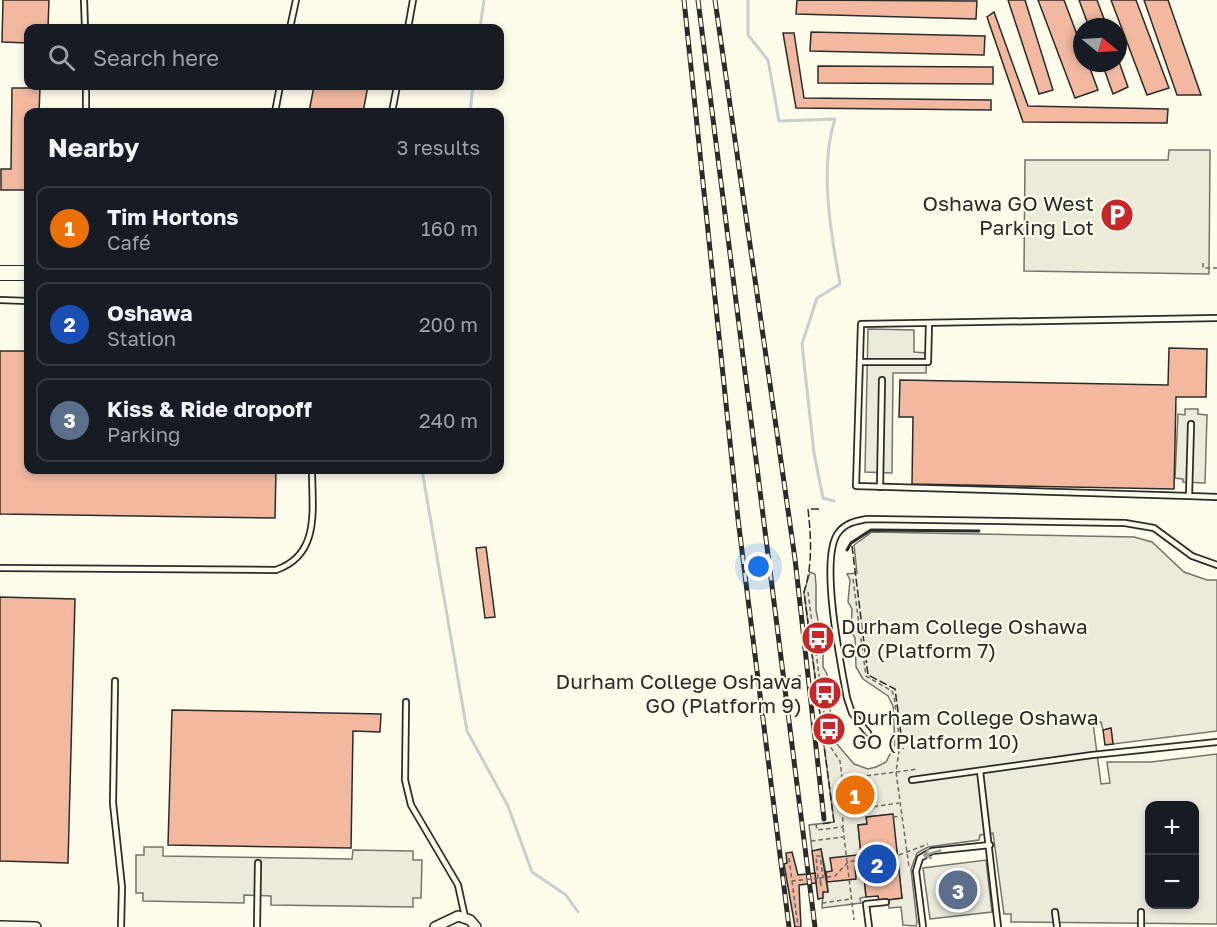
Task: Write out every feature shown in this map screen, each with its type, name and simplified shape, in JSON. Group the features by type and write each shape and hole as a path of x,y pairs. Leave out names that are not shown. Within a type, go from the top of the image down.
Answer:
{"street":[{"path":"0,273 24,273"},
{"path":"435,927 452,917 465,917 476,927"},
{"path":"0,926 36,927"}],"lane":[{"path":"84,0 85,24"},
{"path":"291,24 296,0"},
{"path":"409,24 413,0"},
{"path":"86,90 86,108"},
{"path":"276,108 279,90"},
{"path":"393,108 396,90"},
{"path":"0,300 24,301"},
{"path":"1217,318 861,324 856,486 1217,497"},
{"path":"860,362 928,362 929,323"},
{"path":"880,487 882,380"},
{"path":"1189,496 1191,424"},
{"path":"0,568 276,570 291,565 308,543 311,526 312,474"},
{"path":"868,734 852,713 847,698 830,580 832,548 837,534 845,526 867,519 1125,523 1154,528 1192,556 1217,565"},
{"path":"115,681 113,803 122,887 121,927"},
{"path":"406,702 405,780 411,806 458,885 465,917"},
{"path":"912,780 1217,742"},
{"path":"980,771 998,927"},
{"path":"923,927 916,868 920,858 932,851 990,845"},
{"path":"256,927 258,863"},
{"path":"869,927 867,904 886,902"},
{"path":"1055,912 1057,927"},
{"path":"1141,912 1141,927"}],"path":[{"path":"1203,263 1203,268 1217,268"},
{"path":"853,579 866,676 892,691 894,696 900,744 896,772 909,873"},
{"path":"808,592 828,743 840,761 843,826 854,920"},
{"path":"842,779 918,769"},
{"path":"843,812 900,803"},
{"path":"893,816 901,816"},
{"path":"816,824 817,830 843,826"},
{"path":"811,841 844,837"},
{"path":"899,855 907,854"},
{"path":"820,878 820,856 816,856 821,886"},
{"path":"789,858 798,927"},
{"path":"792,881 835,876 848,862 858,860"},
{"path":"822,903 852,898"}],"shaded area":[{"name":"Oshawa GO West Parking Lot","path":"1169,150 1210,150 1209,274 1024,271 1025,160 1168,160"},
{"path":"868,329 914,330 914,352 927,353 926,373 893,373 892,473 865,472"},
{"path":"1185,409 1198,409 1198,414 1207,415 1205,483 1183,482 1183,479 1175,478 1178,414 1185,415"},
{"path":"872,532 1134,537 1152,542 1184,572 1207,580 1217,580 1217,731 1113,744 1111,729 1103,730 1101,722 1093,723 1101,784 1110,783 1107,762 1151,762 1217,754 1217,924 1011,922 1011,914 1004,914 993,833 980,835 979,840 928,847 917,853 911,869 917,923 916,926 903,925 901,907 889,908 888,900 902,898 892,814 867,817 867,824 858,825 861,855 858,855 859,866 863,866 866,897 860,898 861,903 822,908 823,892 828,891 826,872 821,850 812,851 809,825 834,822 804,592 810,572 815,574 816,610 823,646 823,667 827,674 826,695 830,701 831,737 854,764 868,769 886,762 895,744 893,706 888,696 863,679 856,667 855,638 851,631 852,609 848,602 850,580 847,574 857,573 854,545"},
{"path":"144,847 163,847 163,856 352,859 353,850 413,851 413,860 422,860 421,898 413,898 413,907 271,905 271,896 244,895 244,903 143,901 143,893 136,893 136,855 144,855"},
{"path":"986,860 992,912 930,919 923,868"}],"building":[{"path":"3,0 49,0 48,24 24,24 24,43 2,42"},
{"path":"797,0 977,1 976,19 796,14"},
{"path":"1008,0 1025,0 1053,90 1039,94"},
{"path":"1038,0 1064,0 1073,24 1073,72 1091,72 1098,90 1075,98"},
{"path":"1079,0 1097,0 1104,18 1086,18"},
{"path":"1111,0 1136,0 1169,88 1147,95 1127,42 1127,18 1118,18"},
{"path":"1144,0 1168,0 1201,95 1177,95"},
{"path":"994,12 1028,106 1168,109 1167,123 1023,122 987,17"},
{"path":"811,32 985,36 984,55 810,51"},
{"path":"783,33 794,33 804,98 991,100 991,110 796,108"},
{"path":"818,66 993,67 993,84 818,83"},
{"path":"1105,72 1123,72 1128,87 1113,94"},
{"path":"12,88 40,90 39,108 24,108 24,190 1,190 1,169 11,169"},
{"path":"313,90 367,90 364,108 310,108"},
{"path":"1169,348 1207,349 1206,397 1176,397 1174,489 912,484 913,417 899,417 900,380 1168,385"},
{"path":"0,351 24,351 24,474 276,474 275,518 0,514"},
{"path":"486,547 495,617 485,618 476,548"},
{"path":"0,597 75,599 68,863 0,861"},
{"path":"800,676 802,689 797,690 795,677"},
{"path":"172,710 381,714 380,732 353,731 351,848 168,845"},
{"path":"1111,728 1113,744 1105,745 1103,730"},
{"path":"857,783 859,805 854,806 851,784"},
{"path":"893,814 902,898 879,901 878,896 866,897 863,866 859,866 857,855 861,855 858,825 867,824 866,817"},
{"path":"821,849 828,892 823,892 823,898 818,899 812,851"},
{"path":"792,852 798,875 815,873 816,883 799,885 801,927 795,927 784,864 787,863 786,853"},
{"path":"857,855 859,866 855,867 856,879 827,882 826,872 832,871 830,858"}],"waterway":[{"path":"481,24 484,0"},
{"path":"748,0 748,35 768,60 779,121 835,119 830,138 827,179 830,222 840,284 817,298 802,344 814,453 823,498 834,501"},
{"path":"470,108 473,90"},
{"path":"423,474 467,731 508,806 532,872 566,895 578,912"}],"railway":[{"path":"684,0 738,519 789,927"},
{"path":"698,0 815,927"},
{"path":"715,0 795,559 824,819"}],"fence":[{"path":"819,509 808,509 810,561 804,592 834,822 822,824"},
{"path":"852,546 868,675 895,689 903,749"}],"wall":[{"path":"847,550 851,543 871,530 979,531"}],"place":[{"name":"Oshawa GO West Parking Lot","path":"1117,215"},
{"name":"Durham College Oshawa GO (Platform 7)","path":"818,638"},
{"name":"Durham College Oshawa GO (Platform 9)","path":"825,693"},
{"name":"Durham College Oshawa GO (Platform 10)","path":"829,729"},
{"name":"Tim Hortons","path":"855,795"},
{"name":"Oshawa","path":"877,864"},
{"name":"Kiss & Ride dropoff","path":"958,890"}]}
